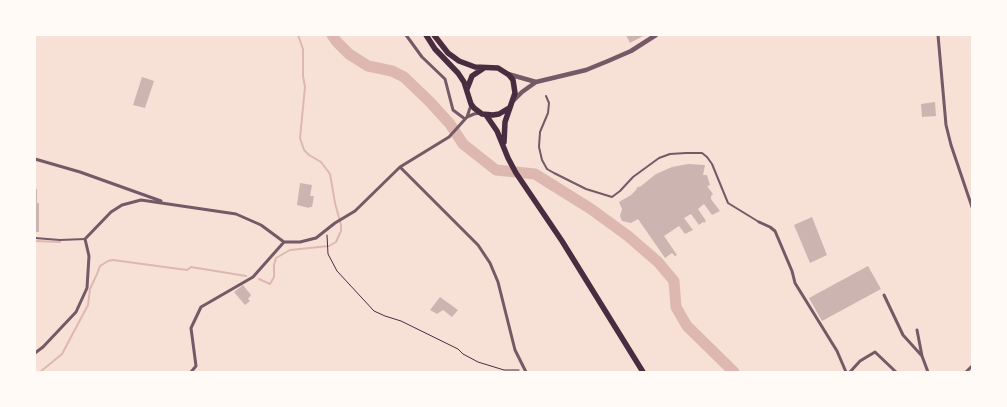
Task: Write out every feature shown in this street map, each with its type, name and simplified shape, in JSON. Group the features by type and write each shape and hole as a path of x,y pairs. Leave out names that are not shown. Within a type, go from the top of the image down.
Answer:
{"main road":[{"path":"426,35 435,49 458,73 471,104 484,114 498,131 510,163 562,241 642,372"},
{"path":"434,35 448,53 459,60 484,68 498,68 508,74 515,87 514,100 509,107 499,114 484,114"},
{"path":"467,91 472,76 484,68"},
{"path":"504,147 504,130 509,107"}],"street":[{"path":"406,35 422,58 445,78 453,110 466,118"},
{"path":"514,100 536,82 571,74 608,62 656,35"},
{"path":"938,35 946,125 972,207"},
{"path":"508,74 536,82"},
{"path":"35,354 43,348 76,312 87,288 89,256 86,239 112,212 122,205 141,200 236,214 261,225 284,242 311,240 358,208 400,167 449,137 466,118 471,104"},
{"path":"466,118 474,114 484,114"},
{"path":"35,159 98,178 166,203"},
{"path":"400,167 478,245 490,263 498,282 515,350 525,370"},
{"path":"759,222 770,226 775,231 792,271 795,283 837,351 846,372"},
{"path":"191,372 196,366 192,328 201,307 253,277 284,242"},
{"path":"884,295 903,335 922,356"},
{"path":"917,330 922,356 928,372"},
{"path":"850,372 860,361 875,352 896,372"},
{"path":"966,372 972,366"}],"lane":[{"path":"546,96 549,103 548,114 540,132 539,147 547,169 586,189 612,197 659,158 678,154 702,153 707,156 712,164 728,203 759,222"},
{"path":"35,238 60,240 86,239"}],"path":[{"path":"330,227 327,235 328,254 331,261 337,271 374,311 401,321 458,349 478,362 504,370 525,370"}],"building":[{"path":"626,35 645,35 630,43"},
{"path":"142,77 154,81 145,108 133,105"},
{"path":"935,102 936,116 922,117 921,104"},
{"path":"688,164 705,165 703,175 707,175 710,185 707,186 713,194 711,199 720,211 712,215 704,204 698,209 706,221 704,223 699,225 691,214 684,218 693,230 685,234 679,226 664,236 677,255 675,256 672,253 665,258 638,219 631,223 622,221 620,216 622,209 619,202 631,195 636,188 656,174 672,167"},
{"path":"300,183 312,185 310,196 314,196 312,207 297,205"},
{"path":"35,189 37,189 37,203 39,203 39,232 35,232"},
{"path":"812,217 827,255 810,263 794,225"},
{"path":"868,266 881,289 822,321 809,298"},
{"path":"243,285 251,295 248,299 250,301 245,305 234,292"},
{"path":"440,297 458,310 452,317 443,310 437,314 430,310"}],"waterway":[{"path":"259,279 270,284 274,277 276,258 290,250 329,246 336,242 341,231 330,174 321,162 304,150 300,138 305,87 303,49 298,35"},
{"path":"332,35 349,54 368,66 392,71 404,77 450,124 463,144 496,170 535,174 591,209 628,236 658,262 674,281 676,307 687,326 734,372"},
{"path":"35,241 60,242"},
{"path":"40,372 62,354 88,305 90,289 100,266 108,261 113,260 187,270 191,267 246,276"}]}
